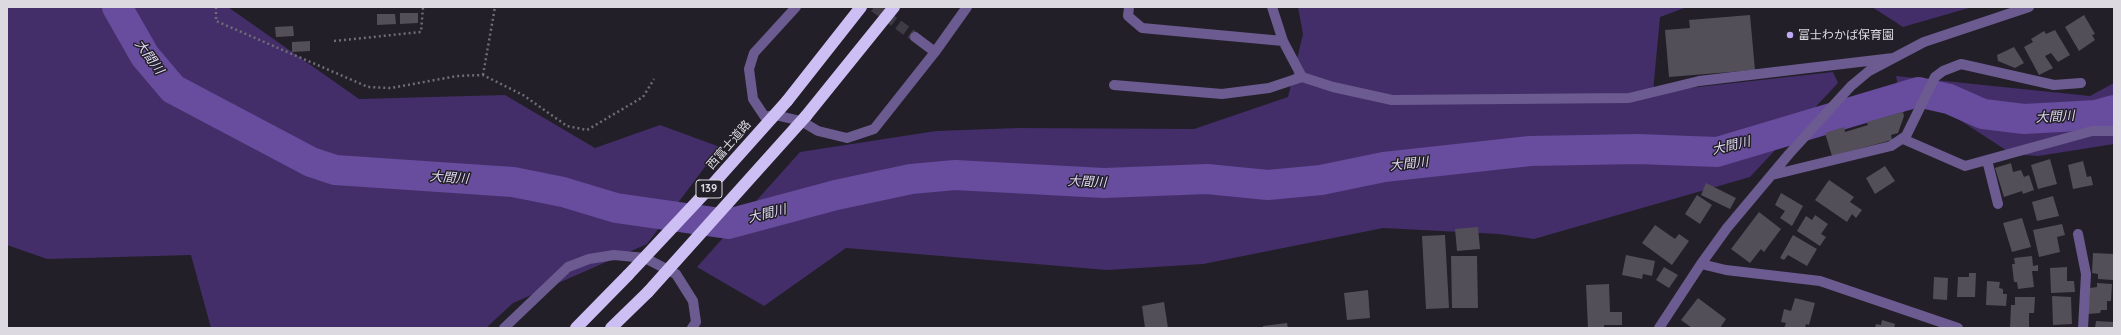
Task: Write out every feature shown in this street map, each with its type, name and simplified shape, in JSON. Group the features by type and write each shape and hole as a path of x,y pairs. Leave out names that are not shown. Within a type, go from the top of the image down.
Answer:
{"highway":[{"name":"西富士道路","path":"576,328 704,194 787,101 861,7"},
{"name":"139","path":"611,328 648,292 806,116 894,7"}],"street":[{"path":"796,7 754,53 749,69 753,99 765,117 775,115 801,120 818,130 847,138 874,129 935,52 967,7"},
{"path":"1129,7 1128,16 1142,28 1283,41"},
{"path":"1272,7 1283,41 1302,77"},
{"path":"1659,328 1701,264 1727,228 1789,154 1851,86 1869,71 1924,42 2029,7"},
{"path":"915,37 935,52"},
{"path":"1114,86 1222,94 1269,88 1302,77 1333,87 1392,100 1629,98 1699,81 1893,58"},
{"path":"1772,175 1891,146 1906,136 1935,77 1943,71 1961,64 2054,85 2081,84"},
{"path":"1902,139 1965,166 2092,131 2114,131"},
{"path":"1988,160 1998,204"},
{"path":"2078,234 2086,274 2084,328"},
{"path":"504,328 568,267 590,259 614,255 646,258 676,274 693,301 696,322 692,328"},
{"path":"1701,264 1726,270 1820,281 1958,328"}],"path":[{"path":"216,7 216,21 368,87 391,88 457,76 483,75 523,95 567,126 587,130 643,97 654,79"},
{"path":"334,41 421,32 423,7"},
{"path":"483,75 495,7"}],"shaded area":[{"path":"7,7 228,7 359,99 505,95 595,148 660,125 720,147 647,244 513,303 486,328 211,328 191,255 47,259 7,245"},
{"path":"1298,7 1687,7 1660,17 1653,92 1833,72 1838,83 1750,177 1534,239 1499,234 1383,228 1203,264 1107,270 846,248 764,306 697,267 800,152 936,131 1018,128 1194,129 1288,97 1303,34"},
{"path":"1872,7 1972,7 1903,27"},
{"path":"1896,76 2090,96 2114,83 2114,144 2038,156 2012,154 1955,117 1899,92"}],"building":[{"path":"400,13 418,13 418,23 400,24"},
{"path":"377,14 395,14 396,24 377,25"},
{"path":"1750,15 1755,70 1669,77 1665,30 1690,28 1689,20"},
{"path":"2084,15 2095,34 2092,35 2095,40 2079,51 2065,27"},
{"path":"293,26 294,36 276,37 275,27"},
{"path":"2055,30 2070,55 2058,62 2051,53 2045,56 2053,68 2039,75 2024,47 2033,42 2031,39 2044,31 2046,34"},
{"path":"310,41 310,51 292,52 292,42"},
{"path":"2014,47 2024,63 2015,68 1998,61 1997,55"},
{"path":"1903,112 1904,116 1898,133 1891,135 1892,140 1832,156 1825,133 1844,127 1845,132 1868,125 1867,122"},
{"path":"2050,159 2057,184 2038,189 2031,165"},
{"path":"2083,161 2087,177 2091,176 2093,185 2073,189 2068,165"},
{"path":"2011,163 2013,172 2021,170 2024,177 2029,175 2034,190 2023,194 2022,191 2004,197 1995,168"},
{"path":"1885,166 1895,181 1875,194 1866,178"},
{"path":"1829,180 1854,197 1850,202 1862,210 1856,218 1852,214 1847,222 1815,200"},
{"path":"1706,183 1736,198 1730,209 1701,195"},
{"path":"1781,193 1803,206 1792,226 1780,218 1785,211 1775,205"},
{"path":"1697,195 1712,205 1700,224 1685,214"},
{"path":"2053,196 2059,216 2037,221 2032,202"},
{"path":"1759,212 1781,229 1764,252 1761,249 1750,263 1731,249"},
{"path":"1815,215 1828,224 1821,234 1826,237 1820,246 1797,231 1806,216 1812,220"},
{"path":"2022,218 2031,247 2012,252 2003,223"},
{"path":"2062,224 2065,235 2057,237 2060,252 2039,257 2033,230"},
{"path":"1655,225 1675,239 1679,234 1689,241 1672,265 1642,243"},
{"path":"1478,227 1480,249 1457,251 1455,229"},
{"path":"1445,235 1449,308 1426,309 1422,236"},
{"path":"1793,235 1817,249 1807,266 1788,255 1784,260 1780,258"},
{"path":"2093,253 2114,254 2113,280 2098,279 2098,274 2092,273"},
{"path":"1626,255 1655,261 1652,276 1643,274 1642,279 1622,275"},
{"path":"1451,256 1477,256 1478,308 1452,308"},
{"path":"2032,256 2033,266 2038,265 2038,271 2032,271 2034,287 2018,289 2017,282 2014,282 2012,264 2015,264 2014,258"},
{"path":"1664,267 1678,275 1669,288 1656,280"},
{"path":"2067,267 2067,281 2074,281 2075,292 2051,293 2050,268"},
{"path":"1969,273 1976,273 1975,297 1957,297 1958,277 1969,277"},
{"path":"1934,277 1948,278 1947,300 1933,299"},
{"path":"1987,281 2000,282 1999,288 2003,289 2003,294 2007,294 2006,306 1986,305"},
{"path":"2097,283 2112,284 2111,301 2107,301 2107,310 2101,310 2100,313 2088,314 2090,288 2097,287"},
{"path":"1609,284 1610,312 1622,312 1622,325 1604,325 1604,328 1588,328 1586,285"},
{"path":"1368,290 1370,318 1347,320 1344,293"},
{"path":"2052,296 2071,297 2072,324 2053,325"},
{"path":"2015,297 2035,297 2034,313 2029,313 2029,328 2010,328 2011,305 2015,305"},
{"path":"1698,298 1726,319 1720,328 1692,328 1681,320"},
{"path":"1795,298 1815,303 1809,325 1806,324 1805,328 1784,328 1786,323 1781,322 1784,309 1791,311"},
{"path":"1164,302 1168,328 1145,328 1142,306"},
{"path":"1882,320 1895,324 1894,328 1875,328 1876,324 1881,325"},
{"path":"2096,321 2114,322 2114,328 2095,328"},
{"path":"1287,323 1288,328 1263,328 1263,326"}],"waterway":[{"name":"大間川","path":"117,7 145,56 173,89 311,162 335,170 513,182 563,192 616,208 728,224 836,195 911,179 955,175 1104,183 1207,179 1268,185 1321,180 1384,167 1530,151 1638,149 1717,152 1918,92 1949,99 1983,114 2024,119 2096,115 2114,110"}],"tunnel":[{"path":"874,7 915,37"}],"place":[{"name":"富士わかば保育園","path":"1790,35"}]}
